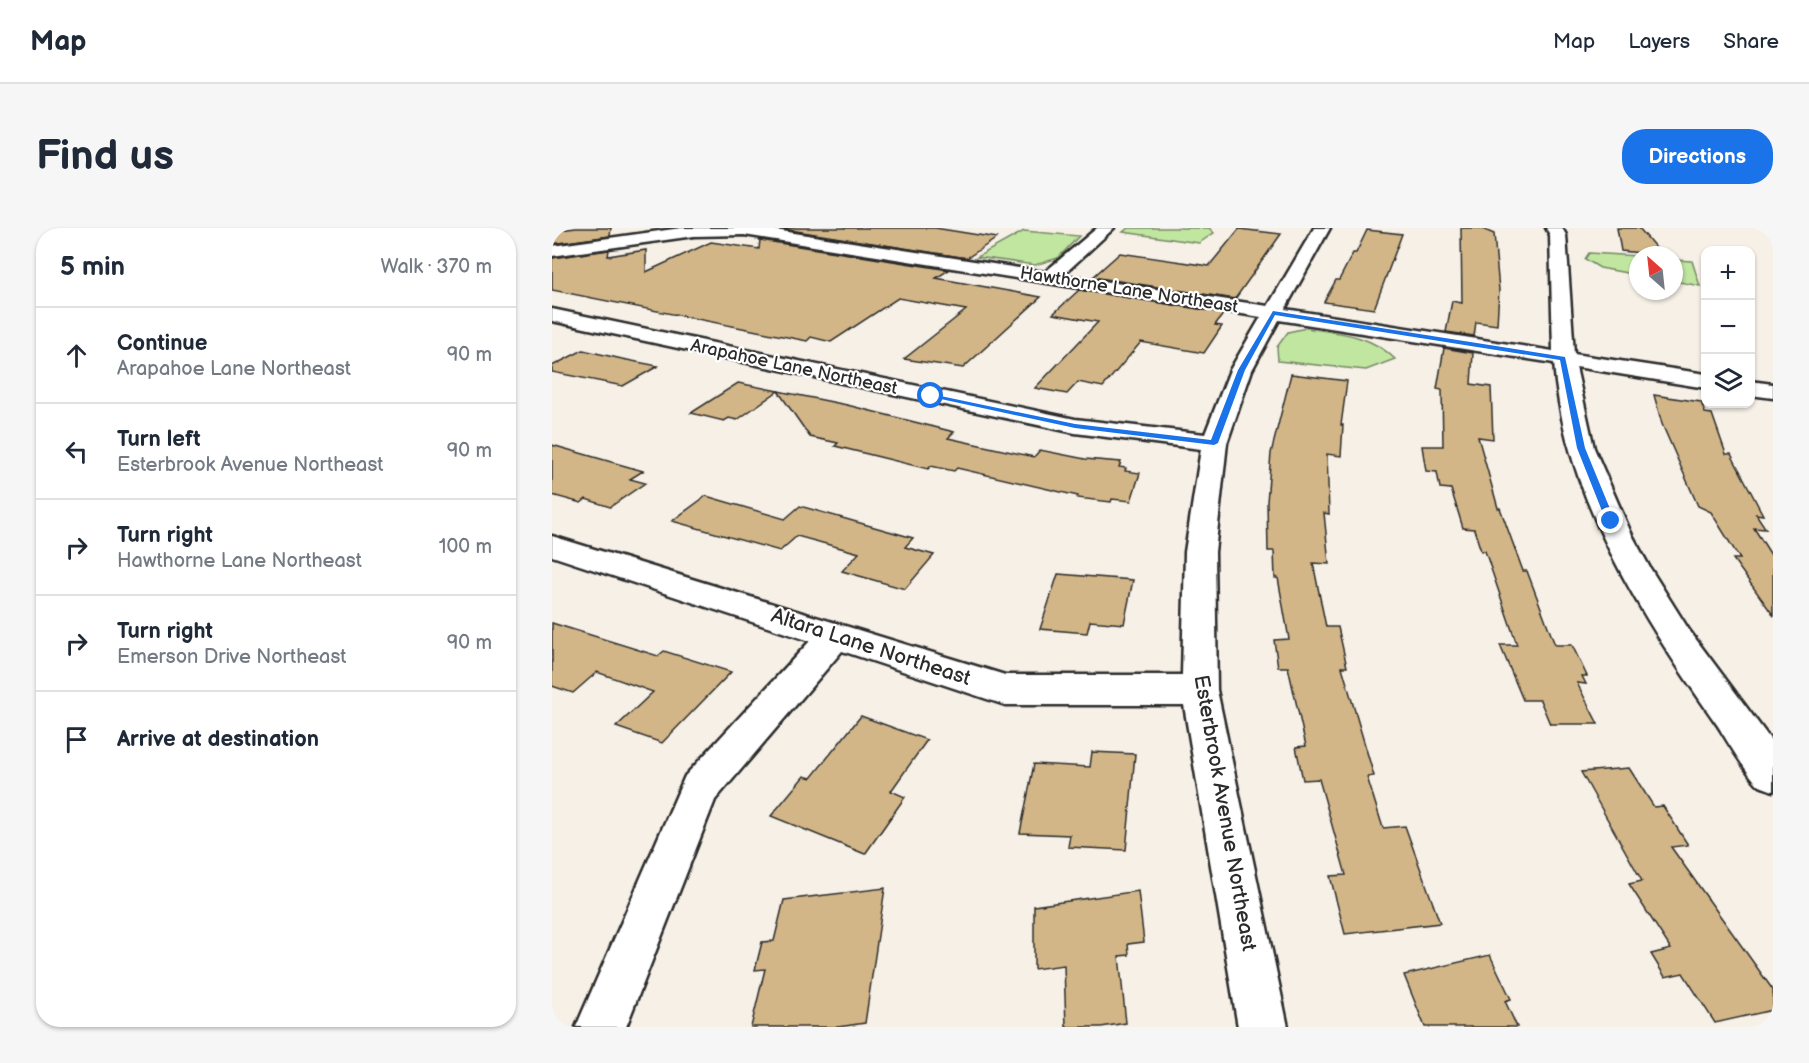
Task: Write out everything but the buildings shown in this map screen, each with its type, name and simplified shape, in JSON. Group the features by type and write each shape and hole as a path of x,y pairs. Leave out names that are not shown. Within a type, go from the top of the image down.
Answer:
{"street":[{"path":"1050,277 1106,228"},
{"name":"Esterbrook Avenue Northeast","path":"1263,1027 1199,690 1200,552 1214,443 1241,370 1322,228"},
{"path":"1554,228 1558,235 1562,358 1581,448 1620,543 1689,659 1773,773"},
{"name":"Hawthorne Lane Northeast","path":"552,251 694,231 744,230 1701,380"},
{"name":"Arapahoe Lane Northeast","path":"552,315 1075,426 1214,443"},
{"path":"1755,389 1773,391"},
{"name":"Altara Lane Northeast","path":"552,546 1005,690 1199,690"},
{"path":"601,1027 699,789 836,635"}],"green space":[{"path":"1128,228 1209,228 1214,233 1199,243 1123,232"},
{"path":"1024,231 1079,236 1058,258 1035,265 977,257"},
{"path":"1589,253 1629,255 1629,273 1600,268 1585,259"},
{"path":"1683,260 1692,261 1700,286 1683,283"},
{"path":"1306,328 1342,333 1365,340 1375,344 1395,359 1366,370 1278,361 1277,347 1288,332"}],"route":[{"path":"931,396 1075,426 1214,443 1241,370 1273,313 1562,358 1581,448 1611,521"}]}
